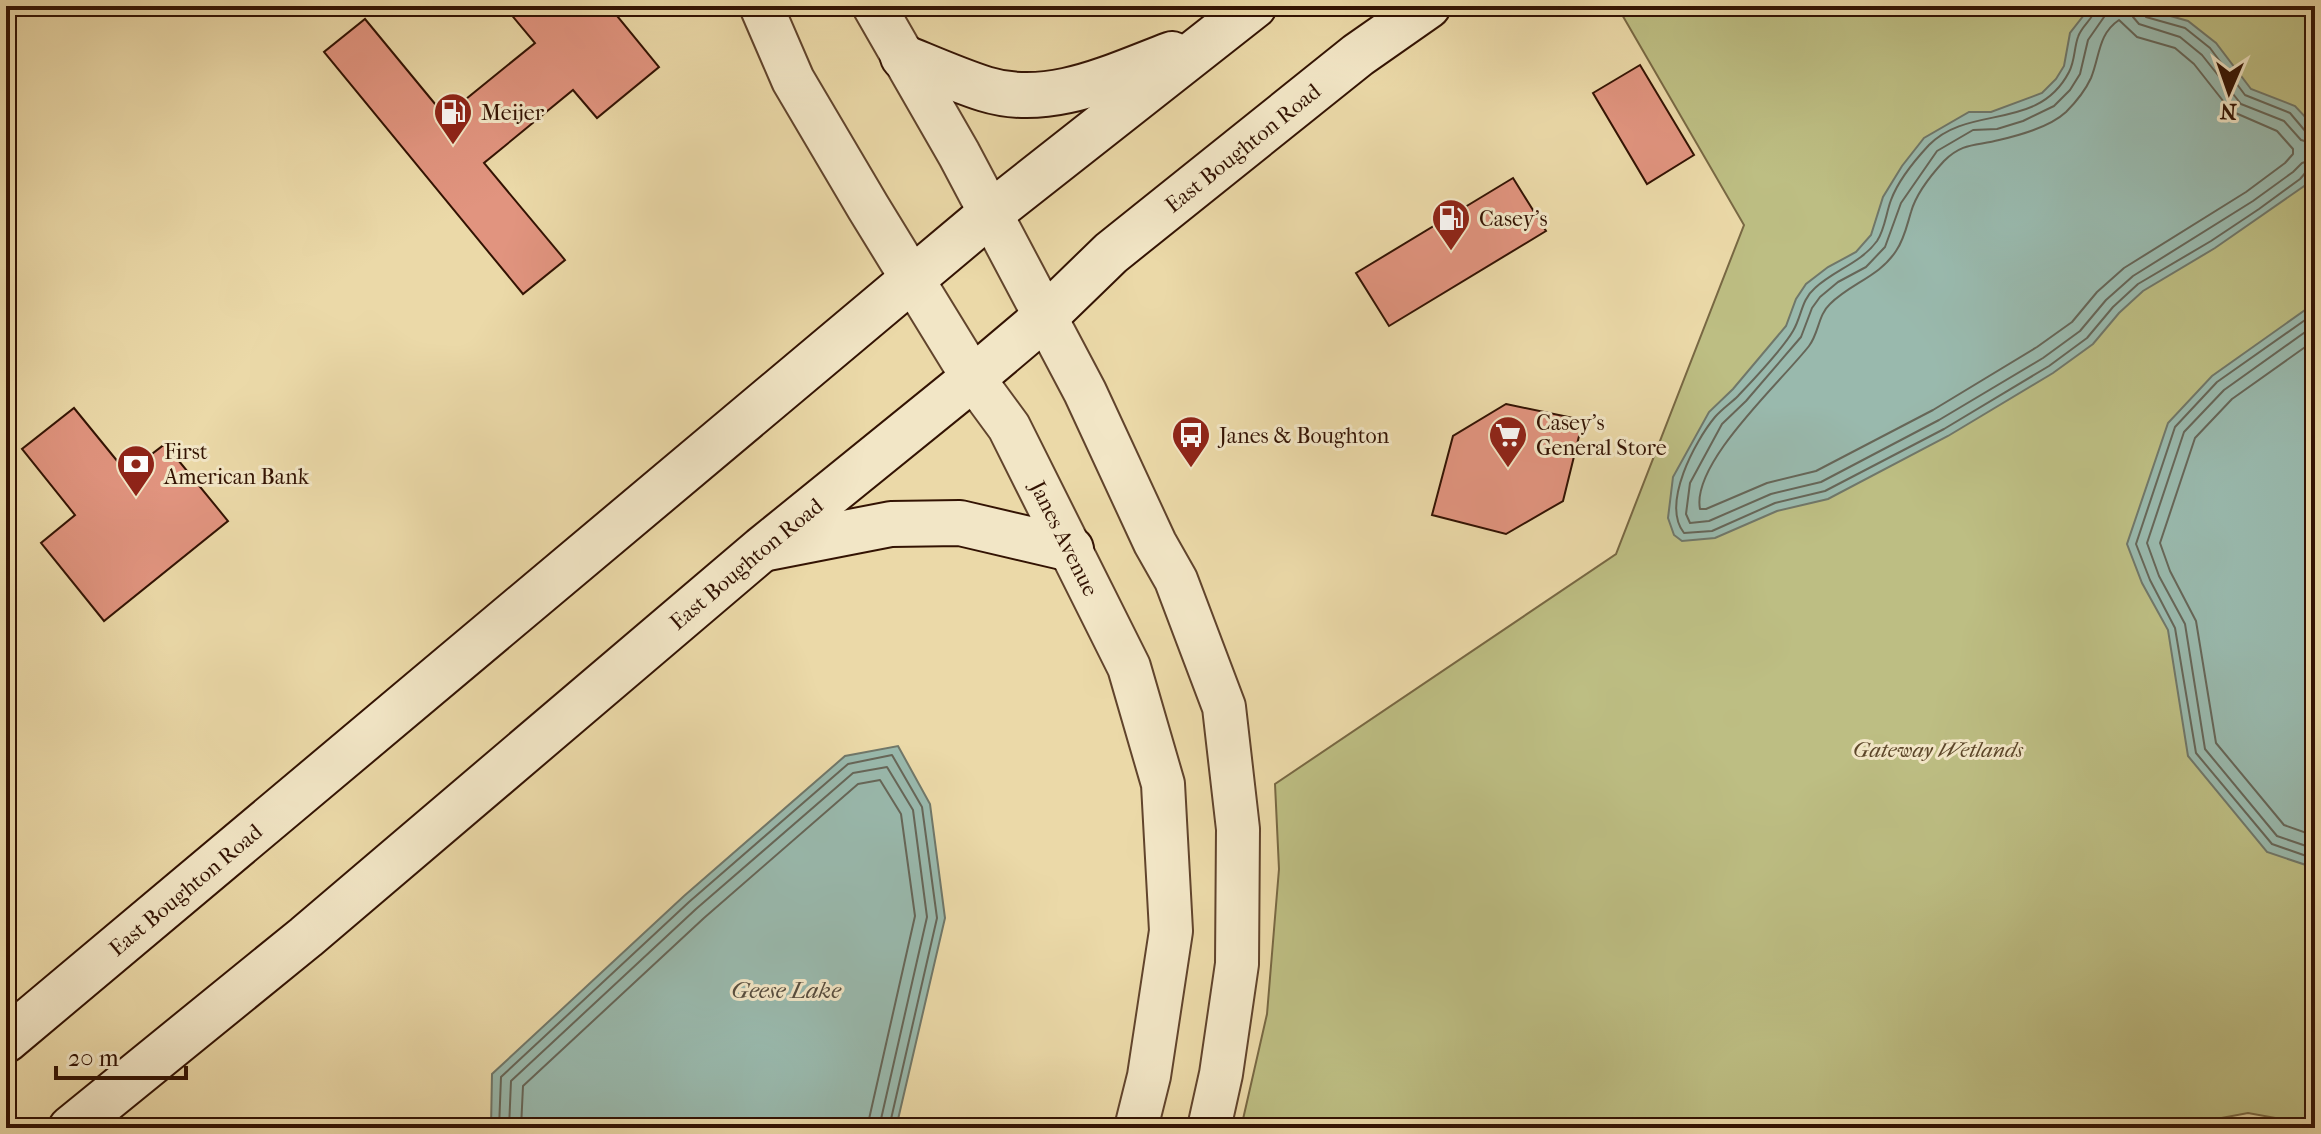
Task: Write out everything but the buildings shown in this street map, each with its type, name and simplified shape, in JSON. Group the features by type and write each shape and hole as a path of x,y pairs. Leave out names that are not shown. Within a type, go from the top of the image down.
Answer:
{"main road":[{"name":"East Boughton Road","path":"6,1040 991,213 1254,6"},
{"name":"East Boughton Road","path":"71,1128 306,937 762,549 973,378 1044,318 1111,253 1358,55 1428,6"},
{"path":"903,57 987,90 1029,95 1074,90 1211,39"},
{"path":"762,549 891,524 960,523 1071,549"}],"street":[{"name":"Janes Avenue","path":"761,6 793,80 911,280 973,378 1009,427 1129,667 1163,784 1171,931 1149,1076 1136,1128"},
{"path":"874,6 991,213 1085,392 1155,543 1176,580 1224,707 1238,829 1237,964 1221,1074 1209,1128"}],"green space":[{"name":"Gateway Wetlands","path":"1617,6 2315,6 2315,1125 2248,1113 2168,1128 1241,1128 1267,1014 1279,869 1275,784 1616,554 1744,225"}],"water":[{"path":"2091,6 2139,7 2188,21 2216,43 2251,89 2295,106 2310,122 2315,134 2315,173 2307,184 2215,248 2143,291 2093,344 2053,373 1948,436 1828,499 1777,511 1715,538 1682,541 1674,535 1668,518 1673,477 1709,412 1733,389 1786,326 1796,299 1806,284 1828,267 1856,252 1871,235 1883,197 1924,138 1969,112 1991,112 2042,93 2064,66 2070,33"},
{"path":"2315,303 2315,868 2267,852 2188,756 2168,630 2142,583 2127,544 2168,423 2212,376"},
{"name":"Geese Lake","path":"898,746 930,804 945,918 896,1128 491,1128 492,1074 684,896 845,756"}],"place":[{"name":"Meijer","path":"453,146"},
{"name":"Casey's","path":"1451,252"},
{"name":"Janes & Boughton","path":"1191,469"},
{"name":"Casey's General Store","path":"1508,469"},
{"name":"First American Bank","path":"136,498"}]}
